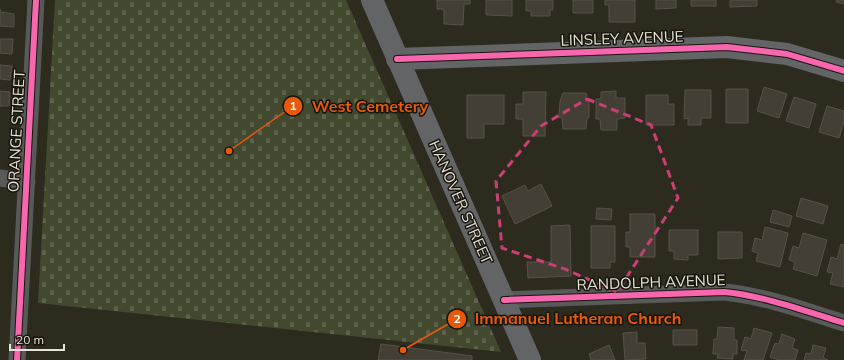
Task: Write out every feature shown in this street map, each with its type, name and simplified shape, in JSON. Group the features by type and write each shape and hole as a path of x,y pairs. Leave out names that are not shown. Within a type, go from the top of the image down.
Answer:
{"street":[{"name":"ORANGE STREET","path":"17,360 36,0"},
{"name":"HANOVER STREET","path":"372,0 530,360"},
{"name":"LINSLEY AVENUE","path":"398,59 727,47 787,54 844,71"},
{"path":"0,178 27,182"},
{"name":"RANDOLPH AVENUE","path":"504,300 724,292 749,296 844,323"}],"highlighted area":[{"path":"587,99 651,125 678,198 617,292 565,269 502,248 496,181 541,126"}],"green space":[{"path":"55,0 346,0 501,352 38,303"}],"building":[{"path":"437,0 470,0 470,4 464,4 463,25 444,24 444,9 437,9"},
{"path":"486,0 512,0 512,16 486,15"},
{"path":"526,0 553,0 553,10 550,10 550,16 531,16 531,11 526,11"},
{"path":"573,0 593,0 593,13 573,13"},
{"path":"605,0 635,0 635,22 609,22 609,5 605,5"},
{"path":"656,0 676,0 676,8 656,9"},
{"path":"691,0 716,0 716,6 691,6"},
{"path":"730,0 757,0 757,6 730,7"},
{"path":"837,0 844,0 844,4 836,2"},
{"path":"0,12 14,14 14,27 0,26"},
{"path":"0,39 13,39 12,54 0,53"},
{"path":"0,65 12,66 10,80 0,79"},
{"path":"764,87 787,94 779,118 757,111"},
{"path":"726,89 748,89 748,123 726,123"},
{"path":"685,90 711,90 711,118 701,118 701,125 688,125 688,118 684,119"},
{"path":"0,91 10,92 9,106 0,106"},
{"path":"616,91 616,98 625,98 625,118 617,119 617,130 601,130 600,119 596,119 596,99 601,99 601,92"},
{"path":"523,92 546,92 545,136 523,136 523,119 516,119 516,104 523,104"},
{"path":"563,93 586,93 587,101 589,102 589,117 587,118 586,129 563,129 562,118 559,117 560,101"},
{"path":"467,95 504,95 504,124 484,124 484,138 467,138"},
{"path":"646,95 668,95 668,104 674,104 674,125 646,125"},
{"path":"794,97 816,104 809,128 786,121"},
{"path":"827,106 844,111 844,121 839,138 819,132"},
{"path":"541,184 552,206 515,224 502,196 525,185 528,191"},
{"path":"801,198 828,206 823,224 796,216"},
{"path":"597,208 612,209 611,220 596,219"},
{"path":"773,210 792,216 789,227 770,222"},
{"path":"630,214 655,214 655,257 630,257 630,247 626,247 626,232 630,232"},
{"path":"570,225 571,276 528,278 527,262 551,262 551,226"},
{"path":"591,226 615,226 615,262 610,262 610,268 591,268"},
{"path":"765,227 788,233 780,267 756,261 758,253 752,251 755,238 762,240"},
{"path":"669,230 698,230 698,255 688,255 688,260 674,259 674,251 669,251"},
{"path":"718,232 742,232 742,258 718,259"},
{"path":"803,233 827,240 817,276 793,269 795,262 789,260 793,246 799,248"},
{"path":"841,244 844,245 844,287 830,284 833,273 827,272 831,257 837,259"},
{"path":"718,327 734,328 734,340 737,340 737,354 733,354 733,359 717,358 718,354 713,354 714,339 717,339"},
{"path":"754,328 772,333 763,360 744,360 747,351 741,350 745,337 751,339"},
{"path":"673,330 697,330 697,345 673,345"},
{"path":"637,332 637,343 645,343 646,359 625,360 623,333"},
{"path":"782,334 795,339 792,348 798,350 795,360 779,360 770,357 775,343 779,344"},
{"path":"381,344 472,356 472,360 378,360"},
{"path":"609,345 615,360 591,360 589,354"},
{"path":"813,345 826,348 823,358 828,360 804,360 806,353 811,354"}],"cycle path":[{"path":"17,360 36,0"},
{"path":"397,59 727,47 787,54 844,71"},
{"path":"504,300 724,292 770,300 844,323"}],"place":[{"name":"West Cemetery","path":"229,151"},
{"name":"Immanuel Lutheran Church","path":"403,350"}]}
